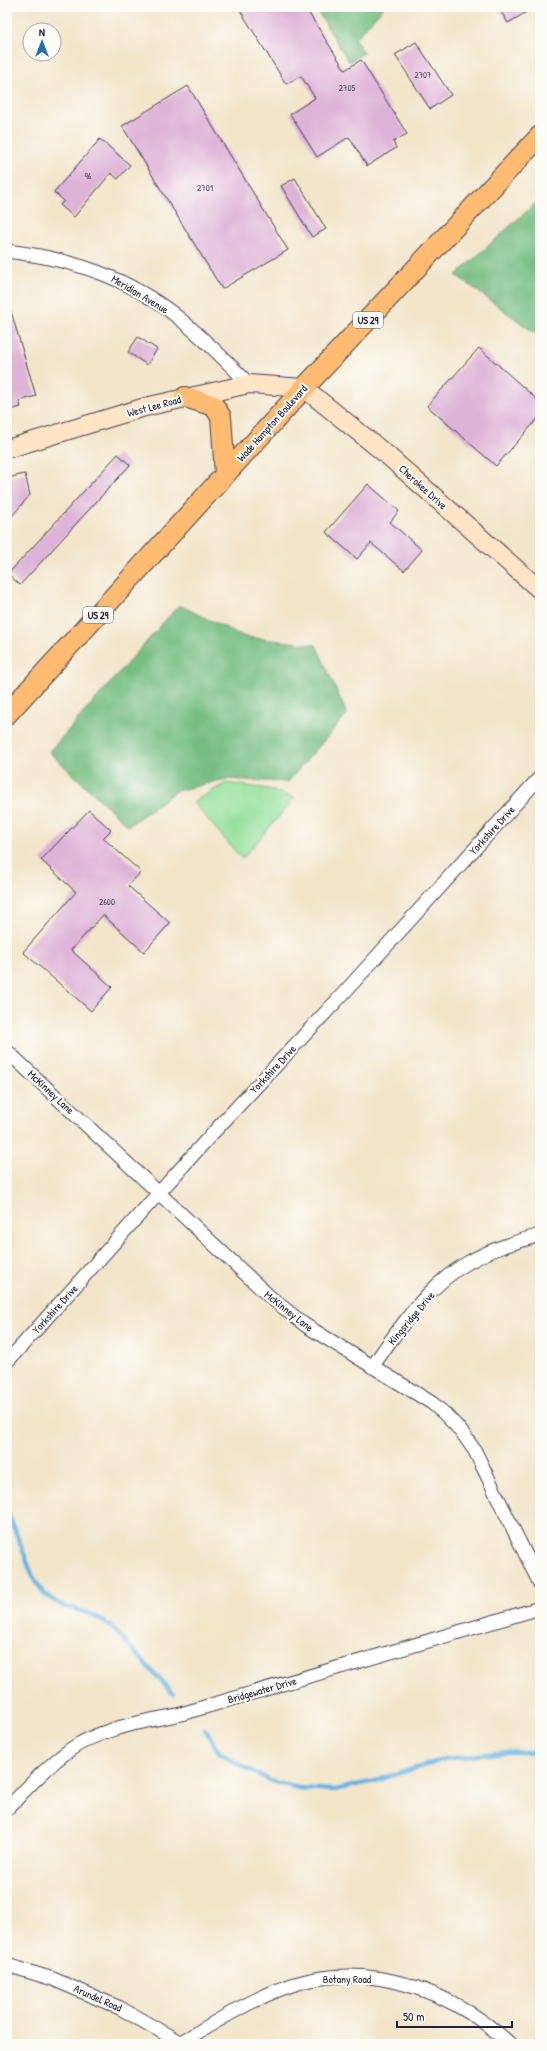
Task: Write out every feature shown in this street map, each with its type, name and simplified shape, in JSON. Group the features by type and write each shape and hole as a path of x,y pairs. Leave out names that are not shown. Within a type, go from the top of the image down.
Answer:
{"main road":[{"name":"Wade Hampton Boulevard","path":"7,714 304,388 540,136"},
{"path":"184,397 214,406 221,417 225,474"}],"street":[{"name":"Meridian Avenue","path":"7,251 68,261 95,270 123,282 154,300 180,319 249,384"},
{"name":"West Lee Road","path":"7,449 184,397 249,384 304,388"},
{"name":"Cherokee Drive","path":"304,388 387,455 540,590"},
{"name":"Yorkshire Drive","path":"7,1362 540,777"},
{"name":"McKinney Lane","path":"7,1051 269,1296 305,1325 432,1403 448,1415 464,1433 475,1451 540,1584"},
{"name":"Kingsridge Drive","path":"372,1366 422,1301 450,1275 468,1262 490,1252 540,1235"},
{"name":"Bridgewater Drive","path":"7,1809 36,1778 54,1762 72,1748 102,1734 181,1714 540,1608"},
{"name":"Arundel Road","path":"7,1964 61,1982 120,2008 182,2043"},
{"name":"Botany Road","path":"182,2043 271,1993 310,1980 329,1977 352,1977 406,1984 427,1991 474,2015 510,2044"}],"green space":[{"path":"315,7 384,7 355,39 364,53 349,62"},
{"path":"540,199 540,337 456,275"},
{"path":"179,605 245,637 316,645 347,714 288,782 226,779 176,791 128,826 49,752"},
{"path":"226,783 269,789 295,798 242,859 193,802"}],"building":[{"path":"238,7 305,7 345,70 361,60 407,134 393,142 396,148 367,166 349,137 317,157 290,114 315,98 301,76 286,84"},
{"path":"498,7 535,7 508,23"},
{"path":"416,42 451,95 430,109 395,55"},
{"path":"188,86 288,250 222,289 122,126"},
{"path":"100,139 130,165 118,179 111,173 74,217 60,205 64,201 54,192"},
{"path":"295,178 326,229 312,237 281,186"},
{"path":"7,308 10,308 36,396 19,401 21,407 7,411"},
{"path":"138,337 157,349 147,365 128,352"},
{"path":"479,348 540,402 540,416 496,466 427,406"},
{"path":"118,454 130,465 20,585 8,574"},
{"path":"25,474 30,495 7,522 7,478"},
{"path":"368,484 399,511 390,522 422,550 404,571 371,543 357,559 326,532"},
{"path":"89,810 111,830 103,838 141,872 128,886 170,923 144,952 103,915 71,950 112,987 91,1011 23,952 76,892 41,860"}],"waterway":[{"path":"7,1510 33,1577 44,1594 63,1606 91,1614 112,1627 173,1694"},
{"path":"205,1729 220,1754 271,1781 299,1788 334,1790 375,1781 445,1759 507,1752 540,1752"}]}
